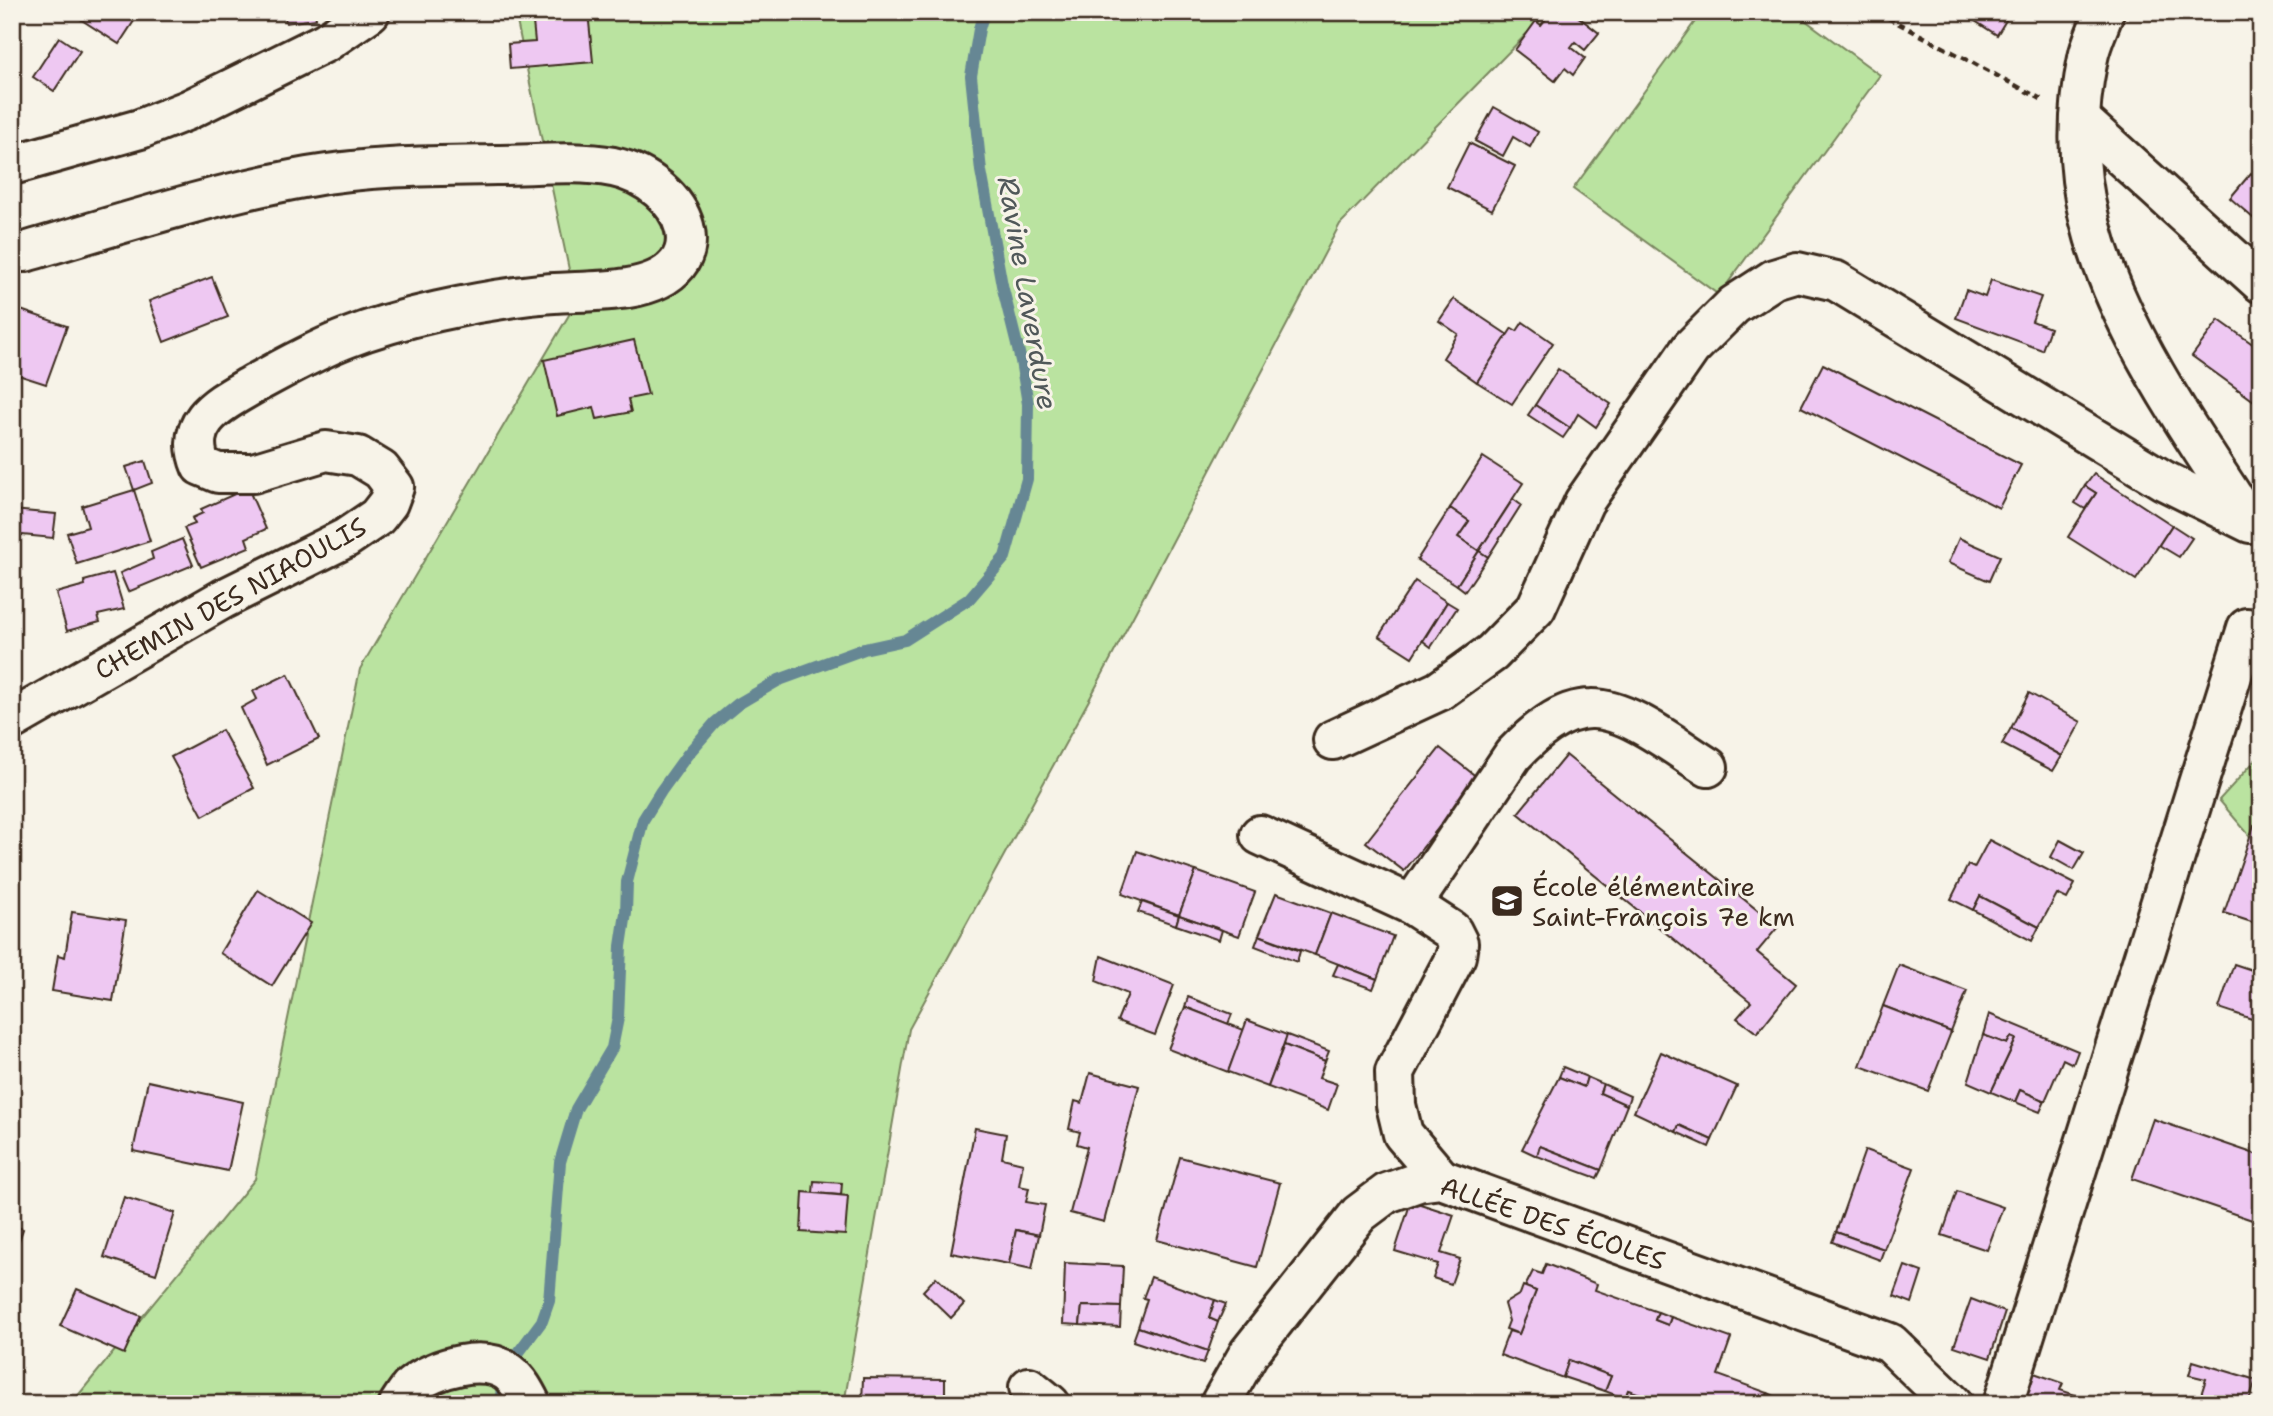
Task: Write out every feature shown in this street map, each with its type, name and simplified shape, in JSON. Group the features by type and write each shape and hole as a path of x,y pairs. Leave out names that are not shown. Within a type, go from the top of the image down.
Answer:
{"street":[{"path":"12,165 140,130 188,110 326,42 370,12"},
{"path":"2104,12 2088,56 2080,119 2081,179 2091,228 2116,298 2172,404 2255,533"},
{"path":"2080,119 2261,283"},
{"name":"CHEMIN DES NIAOULIS","path":"12,252 25,252 236,192 309,177 388,167 575,164 614,167 652,183 673,203 685,227 687,248 678,267 656,281 628,288 530,295 441,310 347,338 285,367 215,407 198,432 197,457 201,466 218,473 234,474 253,472 326,451 358,456 382,470 394,487 388,503 377,517 346,538 223,599 12,720"},
{"path":"1333,740 1440,691 1492,653 1536,608 1584,502 1691,348 1734,305 1774,279 1797,272 1836,281 2255,533"},
{"path":"2003,1404 2247,628"},
{"path":"1412,905 1513,755 1532,736 1561,717 1590,709 1609,711 1640,725 1707,767"},
{"path":"1259,835 1412,905 1452,931 1458,943 1456,956 1395,1072 1396,1105 1403,1134 1441,1179"},
{"name":"ALLÉE DES ÉCOLES","path":"1220,1404 1249,1353 1359,1214 1387,1193 1418,1182 1441,1179 1890,1343 1953,1404"},
{"path":"399,1404 413,1386 441,1370 466,1364 486,1364 507,1371 526,1395"}],"path":[{"path":"1877,12 2080,119"}],"green space":[{"path":"515,12 1548,12 1340,224 1089,700 909,1029 844,1404 82,1404 76,1398 255,1179 360,669 576,303"},
{"path":"1702,12 1794,12 1880,75 1719,295 1573,189"},
{"path":"2261,754 2261,849 2219,800"}],"building":[{"path":"128,12 136,18 119,44 71,13"},
{"path":"284,12 315,12 316,19 286,23"},
{"path":"532,12 588,12 593,62 510,69 508,44 535,42"},
{"path":"1547,12 1572,12 1599,33 1585,50 1575,42 1571,47 1585,58 1573,75 1565,68 1555,81 1515,50 1536,21 1541,25 1550,14"},
{"path":"1961,12 2011,12 1997,35"},
{"path":"59,37 80,51 54,91 33,77"},
{"path":"1494,107 1538,132 1530,147 1513,137 1503,156 1475,141"},
{"path":"1469,143 1515,166 1492,210 1447,187"},
{"path":"2251,173 2261,182 2261,225 2230,198"},
{"path":"212,277 228,317 164,342 149,301"},
{"path":"1991,280 2041,297 2032,321 2050,328 2042,350 1956,318 1966,290 1985,297"},
{"path":"1454,299 1508,335 1477,382 1443,358 1458,334 1439,321"},
{"path":"12,307 67,326 46,384 12,373"},
{"path":"2219,320 2261,350 2261,406 2192,356"},
{"path":"1523,322 1553,343 1512,404 1477,382 1512,328 1517,331"},
{"path":"634,340 648,395 628,399 631,412 597,419 594,407 557,416 544,360"},
{"path":"1823,364 2021,465 1999,508 1801,407"},
{"path":"1558,369 1611,404 1596,427 1578,414 1570,428 1535,405"},
{"path":"1535,405 1570,428 1563,438 1528,415"},
{"path":"1483,457 1523,483 1479,551 1458,537 1469,521 1450,508"},
{"path":"145,461 152,483 134,490 126,467"},
{"path":"2094,474 2172,525 2136,580 2068,537 2096,493 2085,486"},
{"path":"2085,486 2096,493 2085,509 2075,503"},
{"path":"248,488 266,529 246,538 249,547 201,567 184,528 195,524 192,518 203,513 201,509"},
{"path":"134,490 150,541 77,564 67,533 88,527 82,506"},
{"path":"1513,499 1521,505 1488,557 1479,551"},
{"path":"1450,508 1469,521 1458,537 1479,551 1457,585 1417,560"},
{"path":"12,510 56,514 53,538 12,534"},
{"path":"2172,525 2192,538 2179,557 2159,545"},
{"path":"1959,538 2000,556 1989,581 1948,563"},
{"path":"182,539 193,565 128,592 120,573 153,559 151,552"},
{"path":"1479,551 1488,557 1465,591 1457,585"},
{"path":"113,573 124,609 98,615 100,622 67,631 56,593"},
{"path":"1415,581 1447,602 1412,657 1379,636"},
{"path":"1447,602 1457,608 1431,647 1423,641"},
{"path":"288,674 319,739 267,765 241,708 257,699 253,691"},
{"path":"2029,693 2081,722 2062,756 2011,728"},
{"path":"2011,728 2062,756 2053,771 2002,744"},
{"path":"222,730 254,788 203,816 171,757"},
{"path":"1440,748 1478,778 1404,871 1366,842"},
{"path":"1566,755 1778,927 1757,952 1796,984 1757,1033 1737,1018 1751,1002 1518,813"},
{"path":"2254,825 2261,827 2261,925 2224,913"},
{"path":"1989,840 2075,884 2067,899 2057,894 2039,927 1980,896 1973,910 1951,899 1968,865 1974,868"},
{"path":"2060,840 2084,853 2074,870 2051,857"},
{"path":"1137,851 1196,871 1179,915 1122,894"},
{"path":"1196,871 1255,892 1239,936 1179,915"},
{"path":"258,890 311,923 272,986 220,953"},
{"path":"1276,893 1331,913 1315,955 1259,935"},
{"path":"1980,896 2039,927 2032,941 1973,910"},
{"path":"1142,902 1179,915 1176,925 1138,912"},
{"path":"72,912 126,920 113,1001 52,991 58,955 65,957"},
{"path":"1331,913 1393,936 1377,979 1315,955"},
{"path":"1179,915 1222,930 1219,940 1176,925"},
{"path":"1259,935 1300,951 1297,962 1255,946"},
{"path":"1101,956 1174,985 1155,1035 1117,1021 1128,994 1096,981"},
{"path":"1338,964 1377,979 1373,989 1333,975"},
{"path":"2234,964 2261,973 2261,1022 2219,1008"},
{"path":"1899,965 1967,991 1951,1032 1883,1006"},
{"path":"1188,997 1232,1014 1228,1024 1185,1007"},
{"path":"1883,1006 1951,1032 1928,1091 1860,1066"},
{"path":"1185,1007 1244,1030 1228,1072 1168,1049"},
{"path":"1989,1014 2078,1051 2073,1064 2063,1059 2045,1101 2020,1090 2015,1102 1991,1092 2016,1039 2011,1037 2007,1044 1983,1035"},
{"path":"1247,1020 1287,1035 1268,1087 1228,1072"},
{"path":"1287,1035 1329,1051 1325,1061 1284,1045"},
{"path":"1983,1035 2007,1044 2011,1037 2016,1039 1991,1092 1968,1082"},
{"path":"1284,1045 1325,1061 1319,1078 1337,1084 1328,1110 1268,1087"},
{"path":"1661,1052 1737,1086 1712,1140 1679,1125 1676,1132 1634,1112"},
{"path":"1563,1067 1587,1077 1584,1087 1559,1077"},
{"path":"1090,1073 1139,1086 1104,1222 1070,1213 1087,1147 1077,1144 1080,1132 1069,1129 1075,1101 1082,1103"},
{"path":"1559,1077 1584,1087 1587,1077 1603,1084 1600,1093 1627,1105 1601,1170 1540,1146 1537,1156 1522,1149"},
{"path":"148,1081 243,1102 228,1171 133,1151"},
{"path":"1603,1084 1630,1096 1627,1105 1600,1093"},
{"path":"2020,1090 2045,1101 2040,1112 2015,1102"},
{"path":"2153,1119 2261,1156 2261,1223 2132,1179"},
{"path":"1679,1125 1712,1140 1709,1147 1676,1132"},
{"path":"975,1128 1006,1134 1002,1158 1023,1163 1019,1186 1029,1188 1026,1202 1045,1205 1039,1235 1016,1230 1009,1264 951,1253"},
{"path":"1540,1146 1601,1170 1597,1178 1537,1156"},
{"path":"1865,1150 1914,1168 1884,1249 1836,1232"},
{"path":"1180,1157 1280,1183 1257,1267 1157,1240"},
{"path":"814,1181 842,1183 841,1195 813,1193"},
{"path":"1957,1191 2003,1207 1987,1250 1942,1235"},
{"path":"803,1192 848,1196 845,1235 801,1232"},
{"path":"124,1197 175,1213 156,1274 104,1257"},
{"path":"1411,1201 1454,1215 1441,1253 1460,1259 1451,1284 1433,1278 1438,1264 1395,1251"},
{"path":"12,1225 23,1229 12,1261"},
{"path":"1016,1230 1039,1235 1032,1269 1009,1264"},
{"path":"1836,1232 1884,1249 1880,1260 1832,1242"},
{"path":"1065,1263 1123,1266 1121,1307 1082,1306 1080,1325 1063,1324"},
{"path":"1546,1264 1597,1284 1595,1290 1658,1312 1655,1320 1668,1325 1671,1317 1731,1338 1718,1375 1768,1393 1764,1404 1665,1404 1628,1390 1625,1399 1605,1391 1611,1376 1569,1360 1563,1378 1500,1355 1509,1331 1519,1334 1536,1291 1525,1287 1533,1271 1542,1274"},
{"path":"1905,1266 1922,1272 1912,1303 1894,1296"},
{"path":"936,1277 964,1304 951,1318 923,1291"},
{"path":"1151,1277 1215,1300 1209,1318 1218,1322 1208,1351 1138,1327 1147,1299 1143,1298"},
{"path":"1523,1286 1536,1291 1519,1334 1506,1329 1509,1321 1504,1304 1520,1294"},
{"path":"77,1289 141,1316 124,1354 60,1326"},
{"path":"1971,1299 2005,1312 1990,1358 1954,1346"},
{"path":"1215,1300 1226,1304 1218,1322 1209,1318"},
{"path":"1082,1306 1121,1307 1120,1327 1080,1325"},
{"path":"1658,1312 1671,1317 1668,1325 1655,1320"},
{"path":"1138,1327 1208,1351 1203,1364 1133,1341"},
{"path":"1569,1360 1611,1376 1605,1391 1563,1377"},
{"path":"2193,1361 2256,1380 2248,1404 2198,1404 2206,1379 2189,1375"},
{"path":"2031,1372 2063,1383 2060,1390 2087,1399 2086,1404 2020,1404"},
{"path":"863,1378 945,1379 945,1404 862,1404"},
{"path":"1628,1390 1641,1394 1637,1403 1625,1399"},
{"path":"1768,1393 1785,1401 1784,1404 1764,1404"},
{"path":"1641,1394 1665,1404 1637,1403"}],"waterway":[{"name":"Ravine Laverdure","path":"501,1404 502,1375 542,1321 549,1301 560,1162 576,1109 612,1048 618,1018 627,882 643,820 687,755 715,723 738,704 779,680 864,649 905,640 969,599 1005,557 1027,479 1028,404 981,171 971,76 984,12"}],"place":[{"name":"École élémentaire Saint-François 7e km","path":"1507,901"}]}
